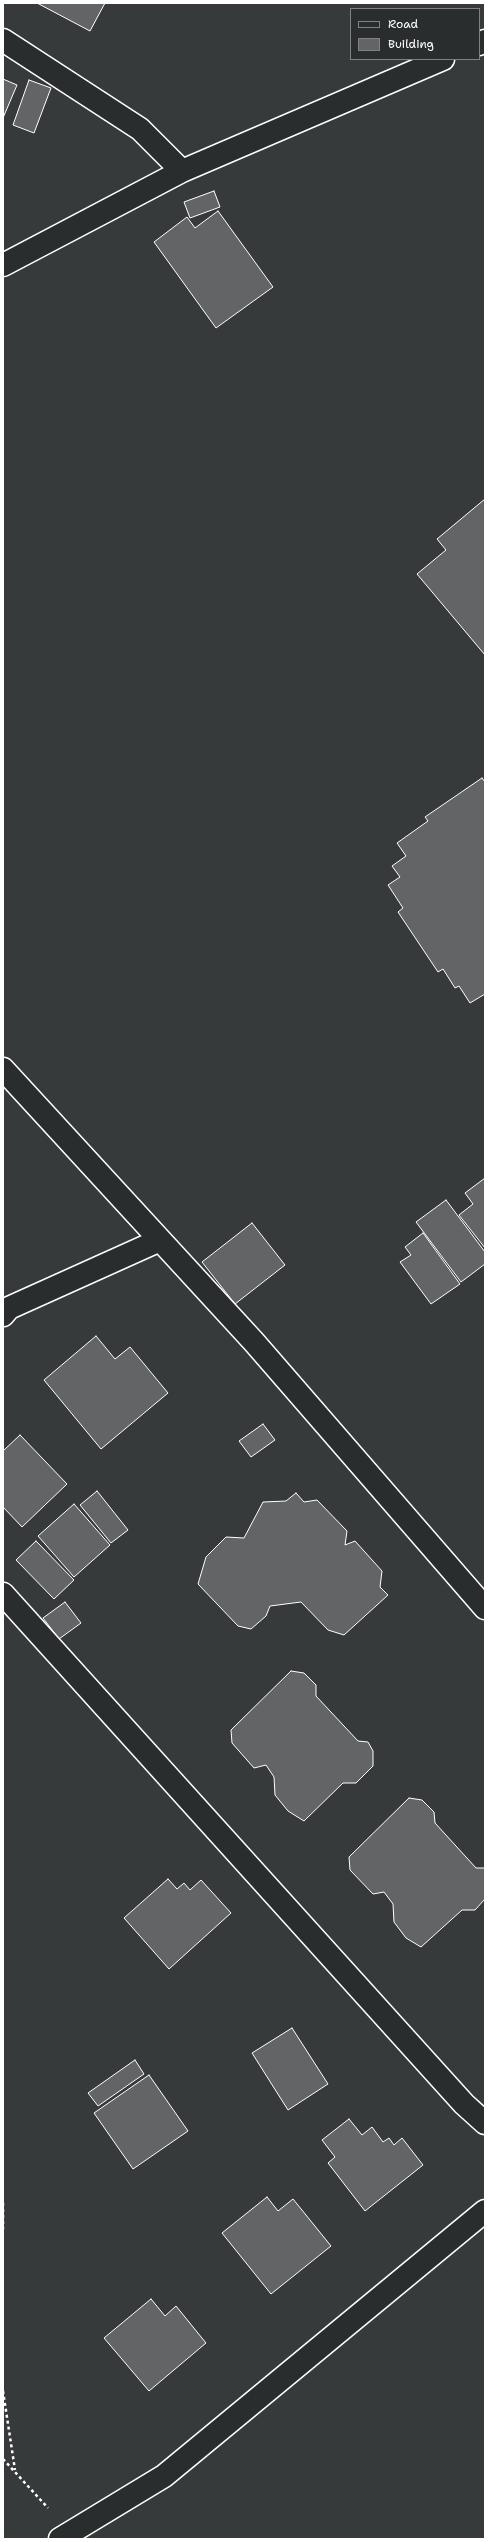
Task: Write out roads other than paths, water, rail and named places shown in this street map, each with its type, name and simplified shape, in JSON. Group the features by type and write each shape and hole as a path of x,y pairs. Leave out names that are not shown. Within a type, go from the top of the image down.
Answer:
{"street":[{"path":"3,40 140,129 182,171"},
{"path":"3,265 182,171 441,60"},
{"path":"3,1069 254,1342 485,1608"},
{"path":"3,1315 9,1308 160,1240"},
{"path":"3,1594 464,2104 485,2123"},
{"path":"65,2536 164,2476 485,2211"}]}
